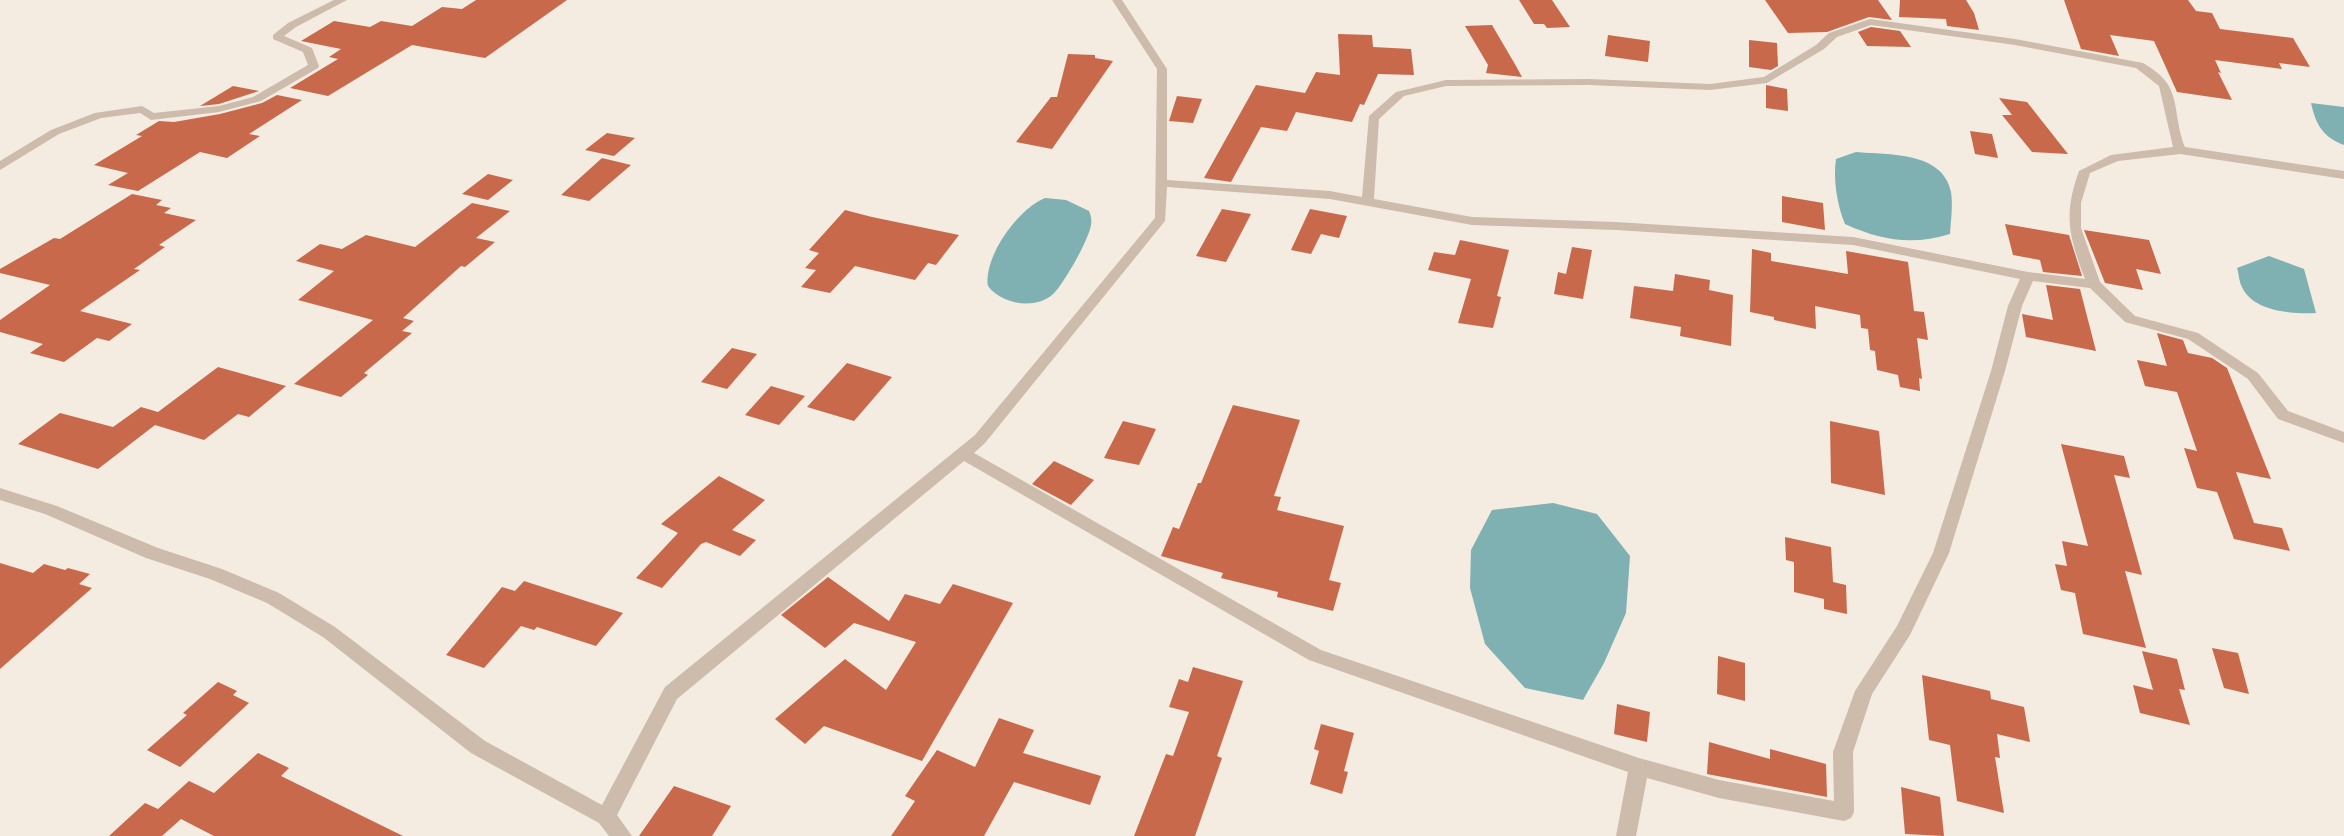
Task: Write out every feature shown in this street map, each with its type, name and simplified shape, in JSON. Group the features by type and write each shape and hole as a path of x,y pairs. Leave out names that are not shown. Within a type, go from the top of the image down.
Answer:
{"street":[{"path":"0,166 56,132 99,115 142,109 151,117 219,110 257,99 314,66 308,50 277,37 292,25 342,0"},
{"path":"606,817 671,693 980,439 1161,218 1162,69 1117,0"},
{"path":"1368,201 1373,118 1400,94 1446,83 1589,82 1710,87 1767,80 1820,47 1833,36 1870,22 2015,42 2139,65 2158,75 2168,86 2173,130 2180,150"},
{"path":"2344,175 2180,150 2115,158 2085,171 2074,198 2074,233 2094,284 2130,319 2193,336 2253,376 2283,415 2344,438"},
{"path":"1161,183 1330,195 1494,223 1616,226 1853,240 2028,276 2094,284"},
{"path":"962,453 1315,655 1639,767 1719,789 1844,812 1843,752 1864,691 1904,630 1941,553 1998,371 2015,306 2028,276"},
{"path":"0,494 51,510 152,553 216,574 273,598 329,632 478,747 606,817 622,836"},
{"path":"1626,836 1639,767"}],"water":[{"path":"2311,103 2344,107 2344,145 2331,138 2322,129 2315,118"},
{"path":"1856,152 1898,155 1926,162 1937,169 1946,179 1951,192 1950,234 1922,240 1896,240 1845,224 1836,192 1836,159"},
{"path":"1045,198 1066,200 1089,211 1091,221 1089,232 1069,273 1052,295 1036,302 1009,301 988,286 991,261 1014,223 1024,212"},
{"path":"2269,256 2304,269 2316,313 2274,310 2255,302 2247,295 2241,285 2237,268"},
{"path":"1553,503 1597,514 1630,556 1626,613 1604,663 1583,700 1525,688 1485,644 1470,588 1471,550 1492,510"}],"building":[{"path":"476,0 567,0 485,58 412,45 328,96 290,88 338,59 329,57 341,49 301,41 334,21 370,27 381,21 412,26 442,7 462,9"},
{"path":"1519,0 1552,0 1570,27 1547,28 1544,24 1534,24"},
{"path":"1765,0 1878,0 1892,20 1869,17 1827,32 1788,33"},
{"path":"1900,0 1966,0 1974,13 1979,30 1947,26 1946,19 1899,17"},
{"path":"2064,0 2188,0 2196,11 2212,13 2220,29 2293,38 2310,67 2279,63 2282,69 2215,60 2221,73 2218,72 2232,100 2177,92 2154,41 2110,35 2119,56 2081,49"},
{"path":"1492,25 1522,77 1486,73 1488,65 1465,26"},
{"path":"1871,27 1900,31 1911,47 1867,46 1858,32"},
{"path":"1338,34 1372,35 1373,47 1411,49 1414,75 1378,74 1364,105 1360,104 1352,122 1296,112 1287,131 1261,127 1231,182 1204,178 1256,85 1305,93 1316,72 1340,75"},
{"path":"1608,35 1650,41 1648,62 1605,56"},
{"path":"1749,40 1777,43 1778,66 1771,70 1749,67"},
{"path":"1068,54 1095,55 1095,58 1113,61 1052,149 1016,142 1051,97 1057,97"},
{"path":"1766,85 1787,89 1788,111 1766,108"},
{"path":"233,86 259,91 219,104 200,106"},
{"path":"277,95 302,100 249,134 260,136 227,158 200,152 138,191 108,185 128,173 94,165 142,136 136,135 159,121 174,122 220,114 262,103"},
{"path":"1177,96 1202,99 1193,123 1169,121"},
{"path":"1999,98 2027,102 2068,154 2032,152 2002,115 2012,115"},
{"path":"1970,131 1992,134 1998,158 1975,154"},
{"path":"607,133 635,138 614,156 585,150"},
{"path":"602,158 631,165 589,201 561,195"},
{"path":"488,174 513,180 488,200 462,194"},
{"path":"132,194 162,200 156,205 171,208 164,213 196,220 159,245 165,247 134,269 140,270 80,311 132,324 109,341 97,338 64,362 30,353 43,344 0,332 0,320 50,285 0,273 0,269 54,238 60,239"},
{"path":"1782,196 1823,203 1825,230 1782,222"},
{"path":"472,203 510,211 476,238 495,242 465,267 461,266 403,318 414,321 402,331 412,333 364,373 368,375 341,397 294,384 373,320 298,300 334,271 296,261 320,244 342,249 366,235 415,247"},
{"path":"1222,209 1251,214 1226,262 1196,256"},
{"path":"1310,209 1347,216 1339,238 1321,234 1311,254 1291,250"},
{"path":"845,210 959,235 936,265 928,263 915,280 855,266 830,293 801,287 816,270 805,268 819,253 809,250"},
{"path":"2005,224 2069,235 2082,276 2043,272 2040,260 2013,255"},
{"path":"2084,230 2149,240 2161,274 2136,269 2143,290 2105,283"},
{"path":"1460,240 1509,250 1497,296 1501,297 1493,328 1458,323 1471,279 1428,270 1434,252 1455,255"},
{"path":"1572,247 1592,250 1583,299 1554,294 1558,272 1566,274"},
{"path":"1752,249 1771,253 1771,261 1848,274 1846,251 1908,262 1914,311 1924,312 1928,340 1917,338 1922,379 1919,378 1920,391 1900,387 1898,375 1877,370 1875,351 1870,350 1868,329 1861,328 1860,315 1815,306 1816,329 1750,312"},
{"path":"1675,274 1710,280 1709,290 1733,295 1731,346 1680,336 1681,327 1630,318 1634,286 1673,291"},
{"path":"2046,285 2080,289 2096,351 2026,337 2022,314 2053,320"},
{"path":"2157,333 2183,340 2188,353 2212,358 2227,368 2271,479 2236,472 2254,523 2282,528 2290,551 2234,539 2217,492 2197,488 2184,448 2197,451 2177,392 2145,386 2137,360 2167,366"},
{"path":"732,348 757,354 727,389 701,382"},
{"path":"847,363 892,377 854,421 807,407"},
{"path":"218,367 286,386 249,417 238,414 204,440 155,425 98,469 18,444 60,413 113,427 141,407 158,412"},
{"path":"771,386 805,396 779,425 745,415"},
{"path":"1233,405 1300,420 1274,496 1281,497 1277,510 1344,526 1329,580 1341,583 1333,611 1277,597 1278,592 1221,578 1223,573 1161,556 1173,527 1179,529 1198,483 1201,483"},
{"path":"1123,421 1156,429 1139,465 1104,458"},
{"path":"1830,421 1879,431 1885,495 1831,483"},
{"path":"2061,444 2124,456 2130,478 2114,475 2142,575 2125,571 2146,648 2083,634 2075,593 2061,590 2055,564 2067,566 2062,541 2088,546"},
{"path":"1054,461 1094,480 1071,505 1032,484"},
{"path":"719,476 765,500 732,530 756,540 740,556 706,542 701,544 662,588 636,578 678,533 661,524"},
{"path":"1785,537 1831,547 1833,582 1846,585 1847,614 1824,609 1824,599 1794,592 1794,562 1786,560"},
{"path":"0,563 33,573 44,564 65,570 68,568 90,574 79,584 92,588 0,669"},
{"path":"828,577 889,621 905,594 940,604 953,584 1013,603 922,761 824,726 805,744 775,719 845,659 886,690 916,642 854,623 825,648 781,615"},
{"path":"524,581 623,613 596,646 537,627 534,630 521,626 484,668 446,655 502,587 515,591"},
{"path":"2212,648 2238,653 2249,694 2224,688"},
{"path":"2142,651 2177,659 2185,690 2179,689 2190,725 2140,713 2133,685 2153,690"},
{"path":"1718,656 1745,663 1745,701 1717,694"},
{"path":"1193,667 1243,681 1217,756 1222,758 1195,836 1134,836 1166,754 1173,756 1189,712 1169,707 1179,679 1188,682"},
{"path":"1922,675 1990,691 1991,699 2024,707 2030,742 1997,734 2000,758 1995,757 2004,813 1957,801 1950,745 1929,740"},
{"path":"218,682 237,691 233,695 249,703 180,767 147,750 187,715 183,713"},
{"path":"1617,704 1650,712 1647,742 1614,734"},
{"path":"999,718 1034,730 1023,753 1101,776 1090,805 1014,782 984,836 891,836 915,801 905,796 937,750 975,767"},
{"path":"1321,724 1354,733 1344,771 1348,772 1342,794 1310,784 1319,751 1314,749"},
{"path":"1709,742 1770,759 1770,749 1826,764 1827,797 1707,774"},
{"path":"258,753 289,768 281,776 403,836 214,836 181,819 162,836 109,836 145,803 158,809 189,781 214,793"},
{"path":"674,786 731,806 712,836 639,836"},
{"path":"1901,787 1940,797 1944,836 1905,834"}]}
